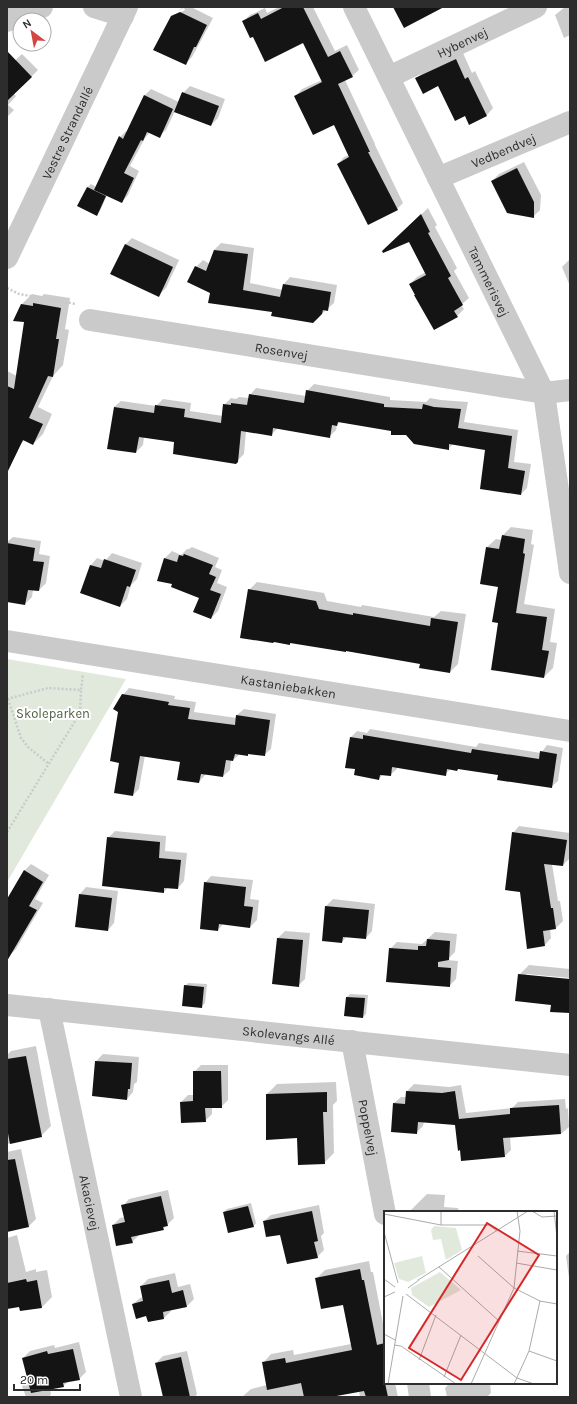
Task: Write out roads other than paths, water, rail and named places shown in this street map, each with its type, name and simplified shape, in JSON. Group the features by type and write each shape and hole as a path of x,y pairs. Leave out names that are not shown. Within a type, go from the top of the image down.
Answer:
{"street":[{"path":"7,21 25,11 42,7"},
{"path":"94,7 125,11"},
{"name":"Tammerisvej","path":"354,7 544,393 570,573"},
{"name":"Hybenvej","path":"388,77 536,7"},
{"name":"Vestre Strandallé","path":"7,258 125,11"},
{"name":"Vedbendvej","path":"438,178 570,122"},
{"name":"Rosenvej","path":"90,320 544,393 570,390"},
{"name":"Kastaniebakken","path":"7,641 570,731"},
{"name":"Skolevangs Allé","path":"7,1005 570,1065"},
{"name":"Akacievej","path":"49,1009 131,1397"},
{"name":"Poppelvej","path":"352,1041 384,1211"},
{"path":"418,1384 420,1397"}],"park label":[{"name":"Skoleparken","path":"53,713"}]}
